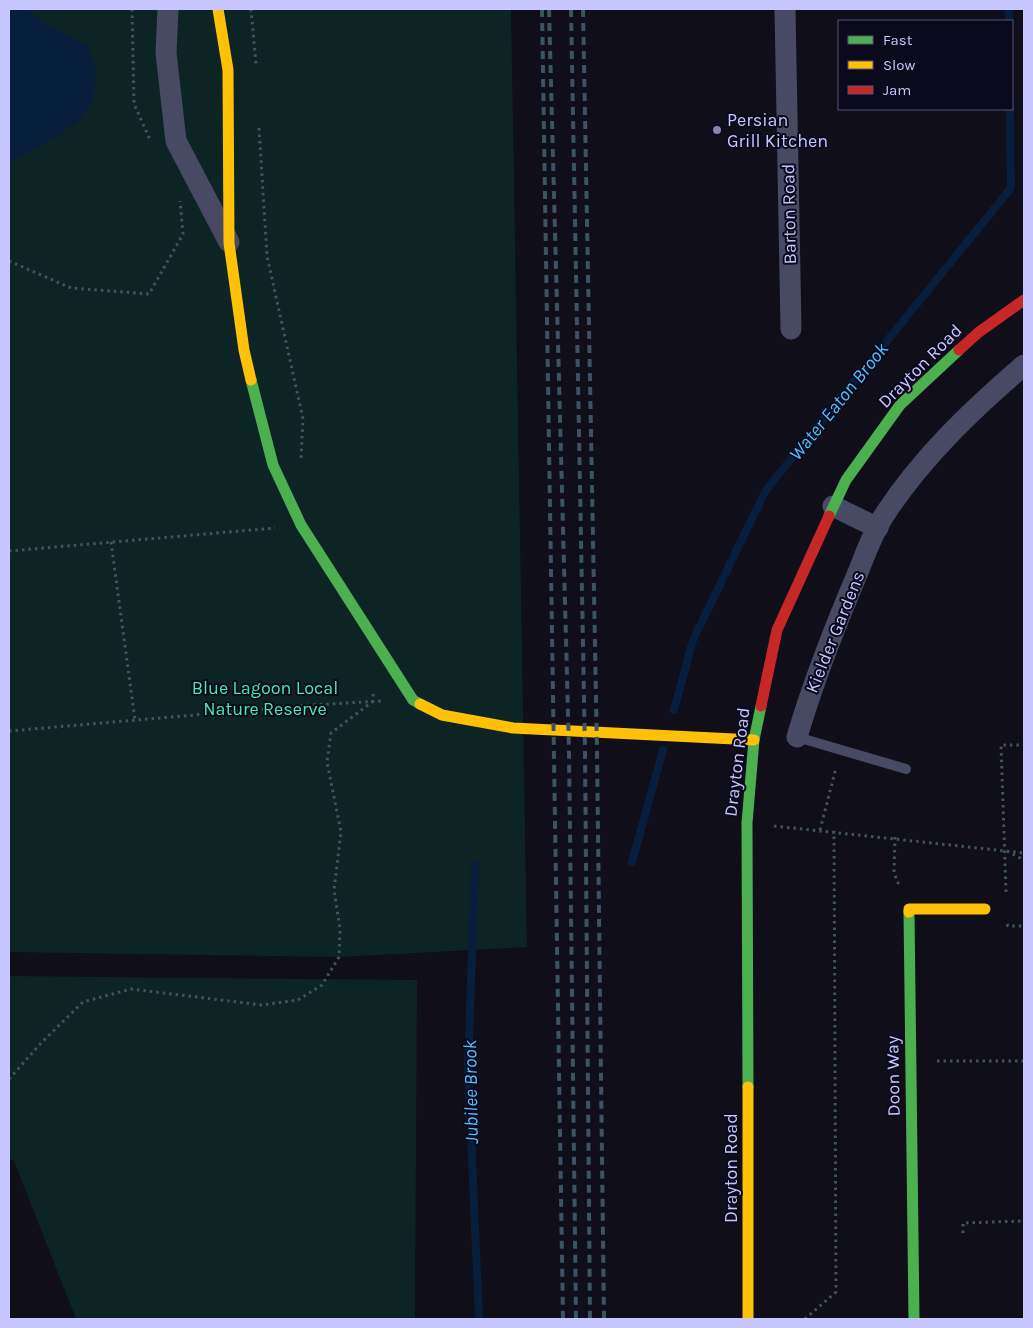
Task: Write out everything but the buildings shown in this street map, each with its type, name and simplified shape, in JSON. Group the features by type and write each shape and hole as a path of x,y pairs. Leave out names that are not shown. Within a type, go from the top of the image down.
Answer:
{"street":[{"path":"168,9 166,53 176,141 229,242"},
{"path":"218,9 228,70 230,132 229,242 244,350 273,464 300,525 413,700 442,714 513,728 754,740"},
{"name":"Barton Road","path":"785,9 791,329"},
{"name":"Drayton Road","path":"748,1319 747,823 754,740 777,630 846,480 900,405 979,332 1024,300"},
{"name":"Kielder Gardens","path":"796,737 832,636 883,516 916,470 967,414 1024,365"},
{"path":"833,506 878,528"},
{"path":"909,909 984,909"},
{"name":"Doon Way","path":"909,909 914,1319"}],"lane":[{"path":"796,737 906,769"}],"path":[{"path":"132,9 134,104 152,144"},
{"path":"251,9 256,66"},
{"path":"259,122 267,256 303,418 300,464"},
{"path":"9,261 71,288 149,294 183,234 180,199"},
{"path":"9,551 300,525"},
{"path":"111,542 134,720"},
{"path":"9,730 413,700"},
{"path":"9,1079 42,1042 83,1002 131,989 262,1005 298,1000 322,985 339,957 340,929 334,890 341,832 327,762 331,733 372,702"},
{"path":"1007,901 1001,745 1024,745"},
{"path":"820,830 841,750"},
{"path":"747,823 1024,852"},
{"path":"805,1319 836,1292 834,831"},
{"path":"895,837 894,873 909,909"},
{"path":"1005,850 1024,860"},
{"path":"1007,918 1008,926 1024,926"},
{"path":"910,1062 1024,1061"},
{"path":"963,1234 962,1223 1024,1221"}],"green space":[{"name":"Blue Lagoon Local Nature Reserve","path":"9,9 511,9 527,947 339,957 9,952"},
{"path":"9,976 417,980 415,1319 76,1319 14,1161 9,1158"}],"water":[{"path":"9,9 29,11 49,26 89,47 96,72 93,101 76,124 9,164"}],"waterway":[{"name":"Water Eaton Brook","path":"1009,9 1009,20"},
{"name":"Water Eaton Brook","path":"674,710 693,640 766,490 1011,188 1010,110"},
{"name":"Water Eaton Brook","path":"632,862 663,750"},
{"name":"Jubilee Brook","path":"475,865 468,1065 479,1319"}],"railway":[{"path":"542,9 563,1319"},
{"path":"549,9 569,751 576,1319"},
{"path":"571,9 585,751 590,1319"},
{"path":"583,9 597,751 604,1319"}],"traffic: fast":[{"path":"829,516 846,480 900,405 959,350"},
{"path":"251,380 273,465 301,525 413,700 420,704"},
{"path":"748,1087 747,823 754,740 761,706"},
{"path":"909,912 914,1319"}],"traffic: slow":[{"path":"218,9 228,70 229,243 244,350 251,380"},
{"path":"420,704 442,715 513,728 754,740"},
{"path":"909,912 909,909 985,909"},
{"path":"748,1087 748,1319"}],"traffic: jam":[{"path":"959,350 979,332 1024,300"},
{"path":"761,706 777,630 829,516"}],"place":[{"name":"Persian Grill Kitchen","path":"717,130"}]}
